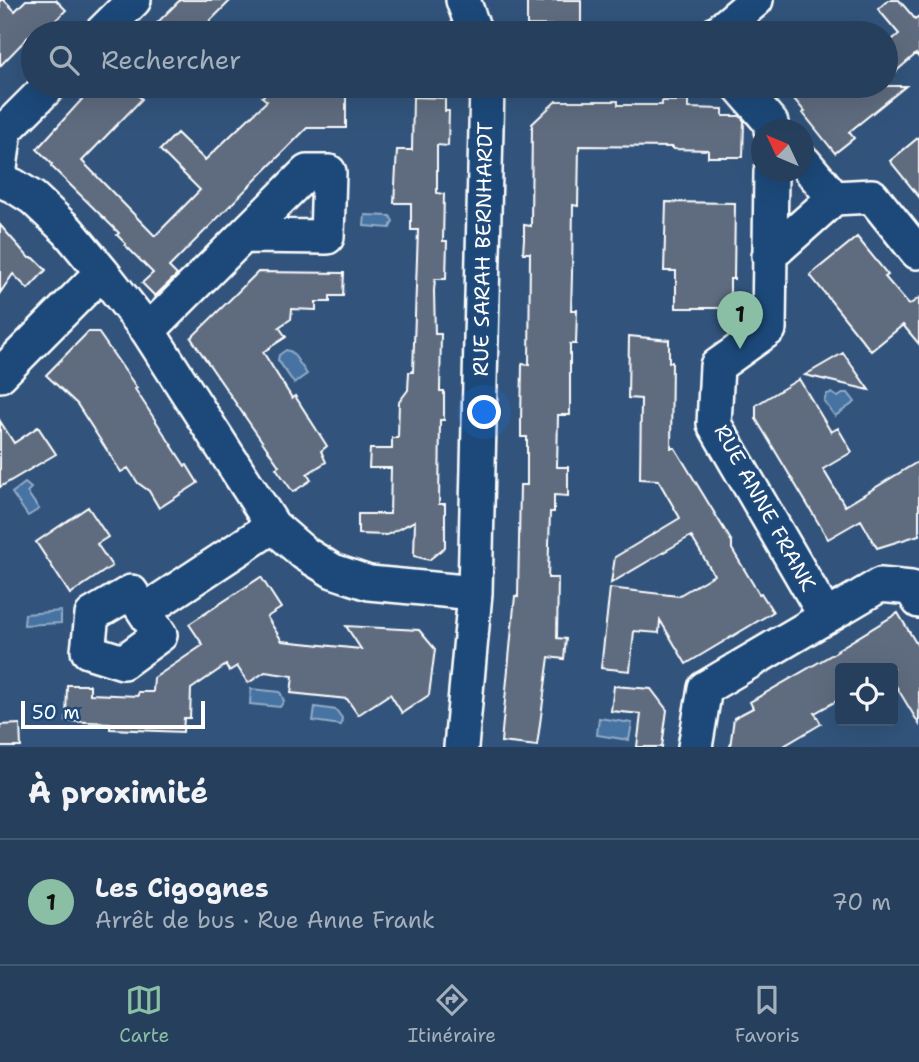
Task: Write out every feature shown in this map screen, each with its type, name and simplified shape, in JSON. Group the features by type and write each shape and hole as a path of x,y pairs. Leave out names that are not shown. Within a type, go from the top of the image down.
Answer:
{"street":[{"path":"113,21 134,0"},
{"path":"463,0 471,21"},
{"path":"731,21 756,0"},
{"path":"0,168 3,131 37,98"},
{"name":"RUE SARAH BERNHARDT","path":"461,747 475,593 486,98"},
{"path":"749,98 766,119"},
{"path":"814,175 834,198"},
{"path":"0,180 33,198 68,231 102,272 148,331 274,526 304,553 333,571 369,583 475,593"},
{"name":"RUE ANNE FRANK","path":"771,182 769,329 717,366 715,425 826,617"},
{"path":"769,256 834,198 872,195 917,252"},
{"path":"148,331 244,236"},
{"path":"0,375 102,272"},
{"path":"144,611 274,526"},
{"path":"695,747 705,688 880,585 911,588 919,601"}],"water":[{"path":"365,215 390,216 393,221 390,228 364,226"},
{"path":"286,350 292,352 307,374 294,383 278,360 279,355"},
{"path":"848,393 855,402 835,416 824,401 827,394 838,397"},
{"path":"25,483 31,488 27,492 39,509 28,516 12,493"},
{"path":"61,611 61,623 24,625 25,614"},
{"path":"251,689 280,692 284,701 280,707 250,704"},
{"path":"315,707 336,710 342,718 341,725 313,721"},
{"path":"599,718 632,723 629,740 597,735"}],"building":[{"path":"0,0 4,0 15,11 26,0 56,0 66,10 55,21 21,21 21,44 0,66"},
{"path":"180,0 231,0 210,21 159,21"},
{"path":"581,0 581,21 527,21 527,1"},
{"path":"888,0 899,0 915,19 919,16 919,58 916,54 898,70 898,21 888,21 878,9"},
{"path":"83,98 141,98 82,161 155,236 200,190 160,150 177,133 205,160 267,101 263,98 346,98 346,128 307,128 169,267 177,275 155,296 142,283 153,273 125,245 117,235 119,233 37,149"},
{"path":"413,98 445,98 445,111 449,111 448,146 437,145 437,193 444,194 443,241 447,241 446,279 435,279 434,291 435,334 441,334 440,391 444,391 444,420 440,420 439,504 445,504 445,547 429,560 414,556 415,521 387,535 358,534 358,514 390,514 391,468 369,468 370,449 392,449 392,438 398,438 399,402 408,390 409,372 413,372 418,230 411,230 411,203 394,203 397,150 412,150"},
{"path":"793,98 891,98 849,132 854,138 835,153 814,127 814,119 808,119 803,113 805,112"},
{"path":"556,101 618,101 618,105 662,105 662,101 688,101 688,108 723,109 723,116 740,116 744,121 743,157 708,157 708,150 673,147 579,146 578,206 573,205 571,310 577,310 576,344 570,344 570,415 558,415 557,467 568,467 568,496 554,495 554,512 550,512 548,578 558,578 557,638 566,639 564,659 549,657 537,746 501,742 515,596 518,597 520,485 527,485 527,437 521,437 521,422 522,364 529,365 530,253 523,253 524,225 531,226 532,124"},
{"path":"919,137 919,197 890,161"},
{"path":"666,202 735,203 734,279 730,279 730,308 676,308 676,271 664,271"},
{"path":"0,225 29,258 34,258 46,270 28,289 13,274 0,293"},
{"path":"857,237 909,305 919,298 919,344 903,325 871,351 810,275"},
{"path":"258,272 344,273 343,296 330,296 330,302 316,302 316,310 292,309 291,319 279,327 286,337 263,352 327,446 321,451 326,462 307,474 311,480 293,492 276,468 279,466 191,338"},
{"path":"88,332 98,332 198,483 159,508 149,491 138,483 128,468 121,472 77,404 46,375"},
{"path":"629,336 669,340 669,362 672,362 671,448 675,448 732,542 732,549 773,612 686,664 660,620 659,633 634,631 630,671 601,668 610,588 678,596 714,575 691,536 611,583 615,557 680,518 658,480 640,479 641,399 628,398"},
{"path":"843,353 869,390 805,375"},
{"path":"799,379 831,432 838,428 852,452 823,469 845,506 919,461 919,535 877,548 861,520 828,539 756,419 756,405"},
{"path":"0,421 14,443 38,427 56,454 0,487"},
{"path":"88,507 108,537 97,544 112,566 70,594 36,542"},
{"path":"261,577 281,608 267,617 282,641 361,649 346,626 419,630 435,649 429,695 402,713 390,694 358,715 347,699 291,693 293,676 265,672 248,683 237,666 229,671 226,665 191,689 190,718 184,718 183,732 110,729 110,723 66,721 67,685 90,685 90,694 138,696 138,692 153,692 154,678 203,645 189,624"},
{"path":"898,613 919,648 919,724 898,689 898,663 835,663 835,702 815,713 821,724 782,747 730,747 734,718 753,708 750,702"},
{"path":"614,686 651,689 667,710 662,747 637,747 641,714 611,711"},
{"path":"20,724 21,747 0,747 0,725"}],"place":[{"name":"Les Cigognes","path":"740,349"}]}
